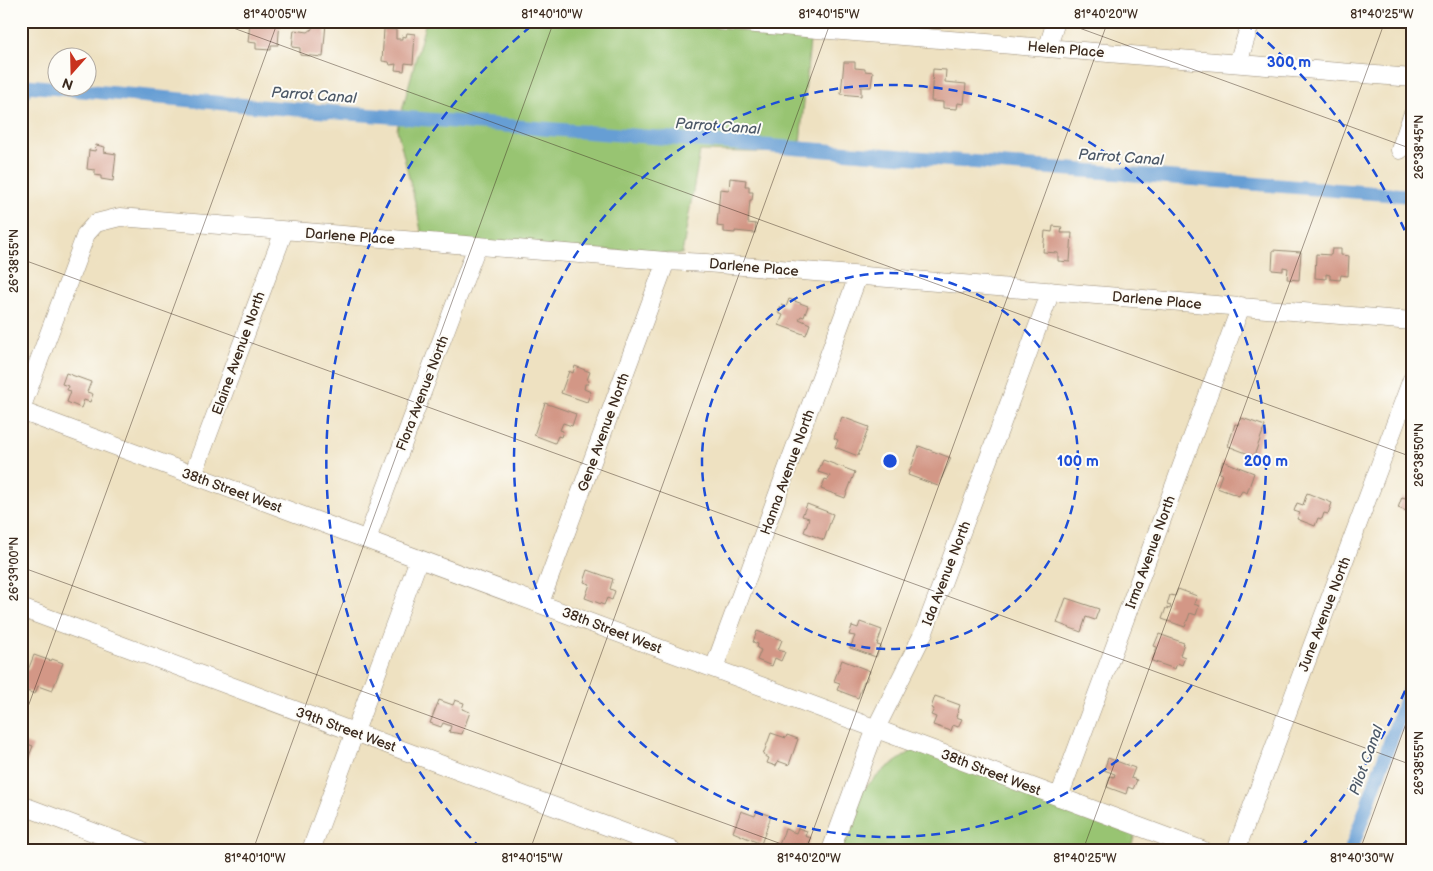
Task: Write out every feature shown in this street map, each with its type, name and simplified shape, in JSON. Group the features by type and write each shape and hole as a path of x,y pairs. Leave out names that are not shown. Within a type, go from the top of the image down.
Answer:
{"street":[{"name":"Helen Place","path":"720,21 858,27 1048,47 1412,78"},
{"path":"1048,47 1056,21"},
{"path":"1238,63 1251,21"},
{"path":"1400,150 1412,116"},
{"name":"Darlene Place","path":"21,410 86,234 96,223 120,217 1412,321"},
{"name":"Elaine Avenue North","path":"193,475 284,231"},
{"name":"Flora Avenue North","path":"367,539 477,246"},
{"name":"Gene Avenue North","path":"540,603 666,261"},
{"name":"Hanna Avenue North","path":"714,668 858,276"},
{"name":"Ida Avenue North","path":"831,850 876,728 924,632 1051,291"},
{"name":"Irma Avenue North","path":"1060,797 1241,306"},
{"name":"June Avenue North","path":"1236,850 1412,379"},
{"name":"38th Street West","path":"21,410 1202,850"},
{"path":"311,850 419,559"},
{"name":"39th Street West","path":"21,608 671,850"},
{"path":"21,805 141,850"}],"green space":[{"path":"426,21 812,21 799,153 700,151 682,254 423,241 397,129"},
{"path":"921,745 1135,834 1130,850 835,850 860,792 885,769"}],"building":[{"path":"257,21 267,26 268,21 280,21 278,45 271,45 271,50 256,49 256,43 248,42 250,23"},
{"path":"313,22 326,23 323,57 300,55 300,48 292,47 294,30 308,32 312,29"},
{"path":"384,29 396,30 396,39 402,39 402,36 406,37 407,33 415,34 413,64 405,63 404,71 395,70 396,64 390,65 389,62 382,61"},
{"path":"844,62 855,62 855,68 873,72 871,87 861,87 861,96 841,94"},
{"path":"933,69 946,70 945,82 966,84 964,104 958,103 957,109 943,108 943,102 931,101"},
{"path":"96,145 105,147 104,152 116,154 113,181 101,179 101,176 95,175 95,170 87,169 89,150 95,151"},
{"path":"730,178 746,180 745,186 749,186 749,192 753,192 752,200 750,200 748,223 756,224 755,233 724,232 724,227 717,226 720,189 729,190"},
{"path":"1053,226 1062,227 1061,233 1072,233 1070,262 1058,261 1058,253 1043,252 1045,231 1052,232"},
{"path":"1332,249 1341,249 1341,255 1349,256 1348,276 1341,275 1340,280 1330,279 1330,275 1326,274 1326,279 1315,278 1316,254 1331,255"},
{"path":"1273,250 1301,252 1299,280 1287,279 1288,268 1283,267 1283,271 1272,270"},
{"path":"789,299 808,306 804,317 801,316 799,319 810,324 806,335 779,325 783,315 778,313 781,305 786,307"},
{"path":"575,366 590,372 587,380 589,381 588,384 585,384 584,389 591,392 587,402 561,393 569,371 573,373"},
{"path":"66,373 91,382 87,392 93,394 90,402 84,400 81,408 67,402 71,391 67,390 68,386 62,384"},
{"path":"545,403 576,414 572,426 563,423 560,430 563,431 561,437 558,436 555,443 534,435"},
{"path":"842,417 869,427 858,456 835,447 838,440 834,438"},
{"path":"1242,418 1265,426 1254,456 1228,446 1235,424 1239,425"},
{"path":"919,446 951,458 938,486 908,475"},
{"path":"823,460 855,472 845,498 821,489 825,479 828,480 830,476 818,472"},
{"path":"1223,461 1254,473 1247,493 1242,491 1239,496 1217,488 1222,474 1219,473"},
{"path":"1307,493 1332,503 1328,514 1324,513 1322,519 1318,518 1315,526 1297,519 1300,513 1294,511 1297,503 1303,505"},
{"path":"1402,497 1412,500 1412,513 1398,508"},
{"path":"807,504 833,514 824,540 804,532 809,518 802,516"},
{"path":"588,570 613,579 610,589 615,591 612,600 607,598 604,605 585,598 590,584 584,582"},
{"path":"1178,589 1197,596 1194,604 1199,606 1196,615 1190,613 1185,627 1162,619 1166,608 1170,609 1171,606 1167,605 1170,595 1175,596"},
{"path":"1066,598 1099,609 1095,620 1086,617 1081,632 1057,623"},
{"path":"860,622 882,630 877,645 881,646 876,657 850,648 855,636 849,635 852,626 858,628"},
{"path":"757,631 782,640 778,650 785,652 781,661 775,658 772,666 757,660 761,650 757,648 758,644 753,642"},
{"path":"1159,634 1184,643 1180,655 1185,657 1182,665 1177,663 1175,669 1152,661 1157,647 1154,646"},
{"path":"34,655 63,663 52,691 38,686 35,694 21,689 21,683"},
{"path":"842,660 870,671 858,698 837,690 840,683 834,681"},
{"path":"935,696 960,705 956,717 962,719 958,727 953,725 951,731 933,725 936,717 931,715 934,709 931,708"},
{"path":"439,700 453,705 455,700 464,703 462,709 470,712 462,734 449,732 451,726 443,723 441,727 430,723"},
{"path":"771,733 786,738 787,735 798,739 789,765 778,761 776,766 767,763 769,758 763,755"},
{"path":"21,735 24,736 22,742 33,746 23,772 21,772"},
{"path":"1108,758 1135,768 1131,778 1137,780 1133,789 1128,787 1126,794 1107,787 1110,776 1114,777 1115,774 1104,770"},
{"path":"741,811 755,816 757,811 771,816 761,844 733,832"},
{"path":"798,828 807,831 805,836 811,838 806,850 777,850 785,829 796,833"}],"waterway":[{"name":"Parrot Canal","path":"21,85 254,106 1412,196"},
{"path":"21,98 26,86"},
{"name":"Pilot Canal","path":"1351,850 1412,681"}]}
